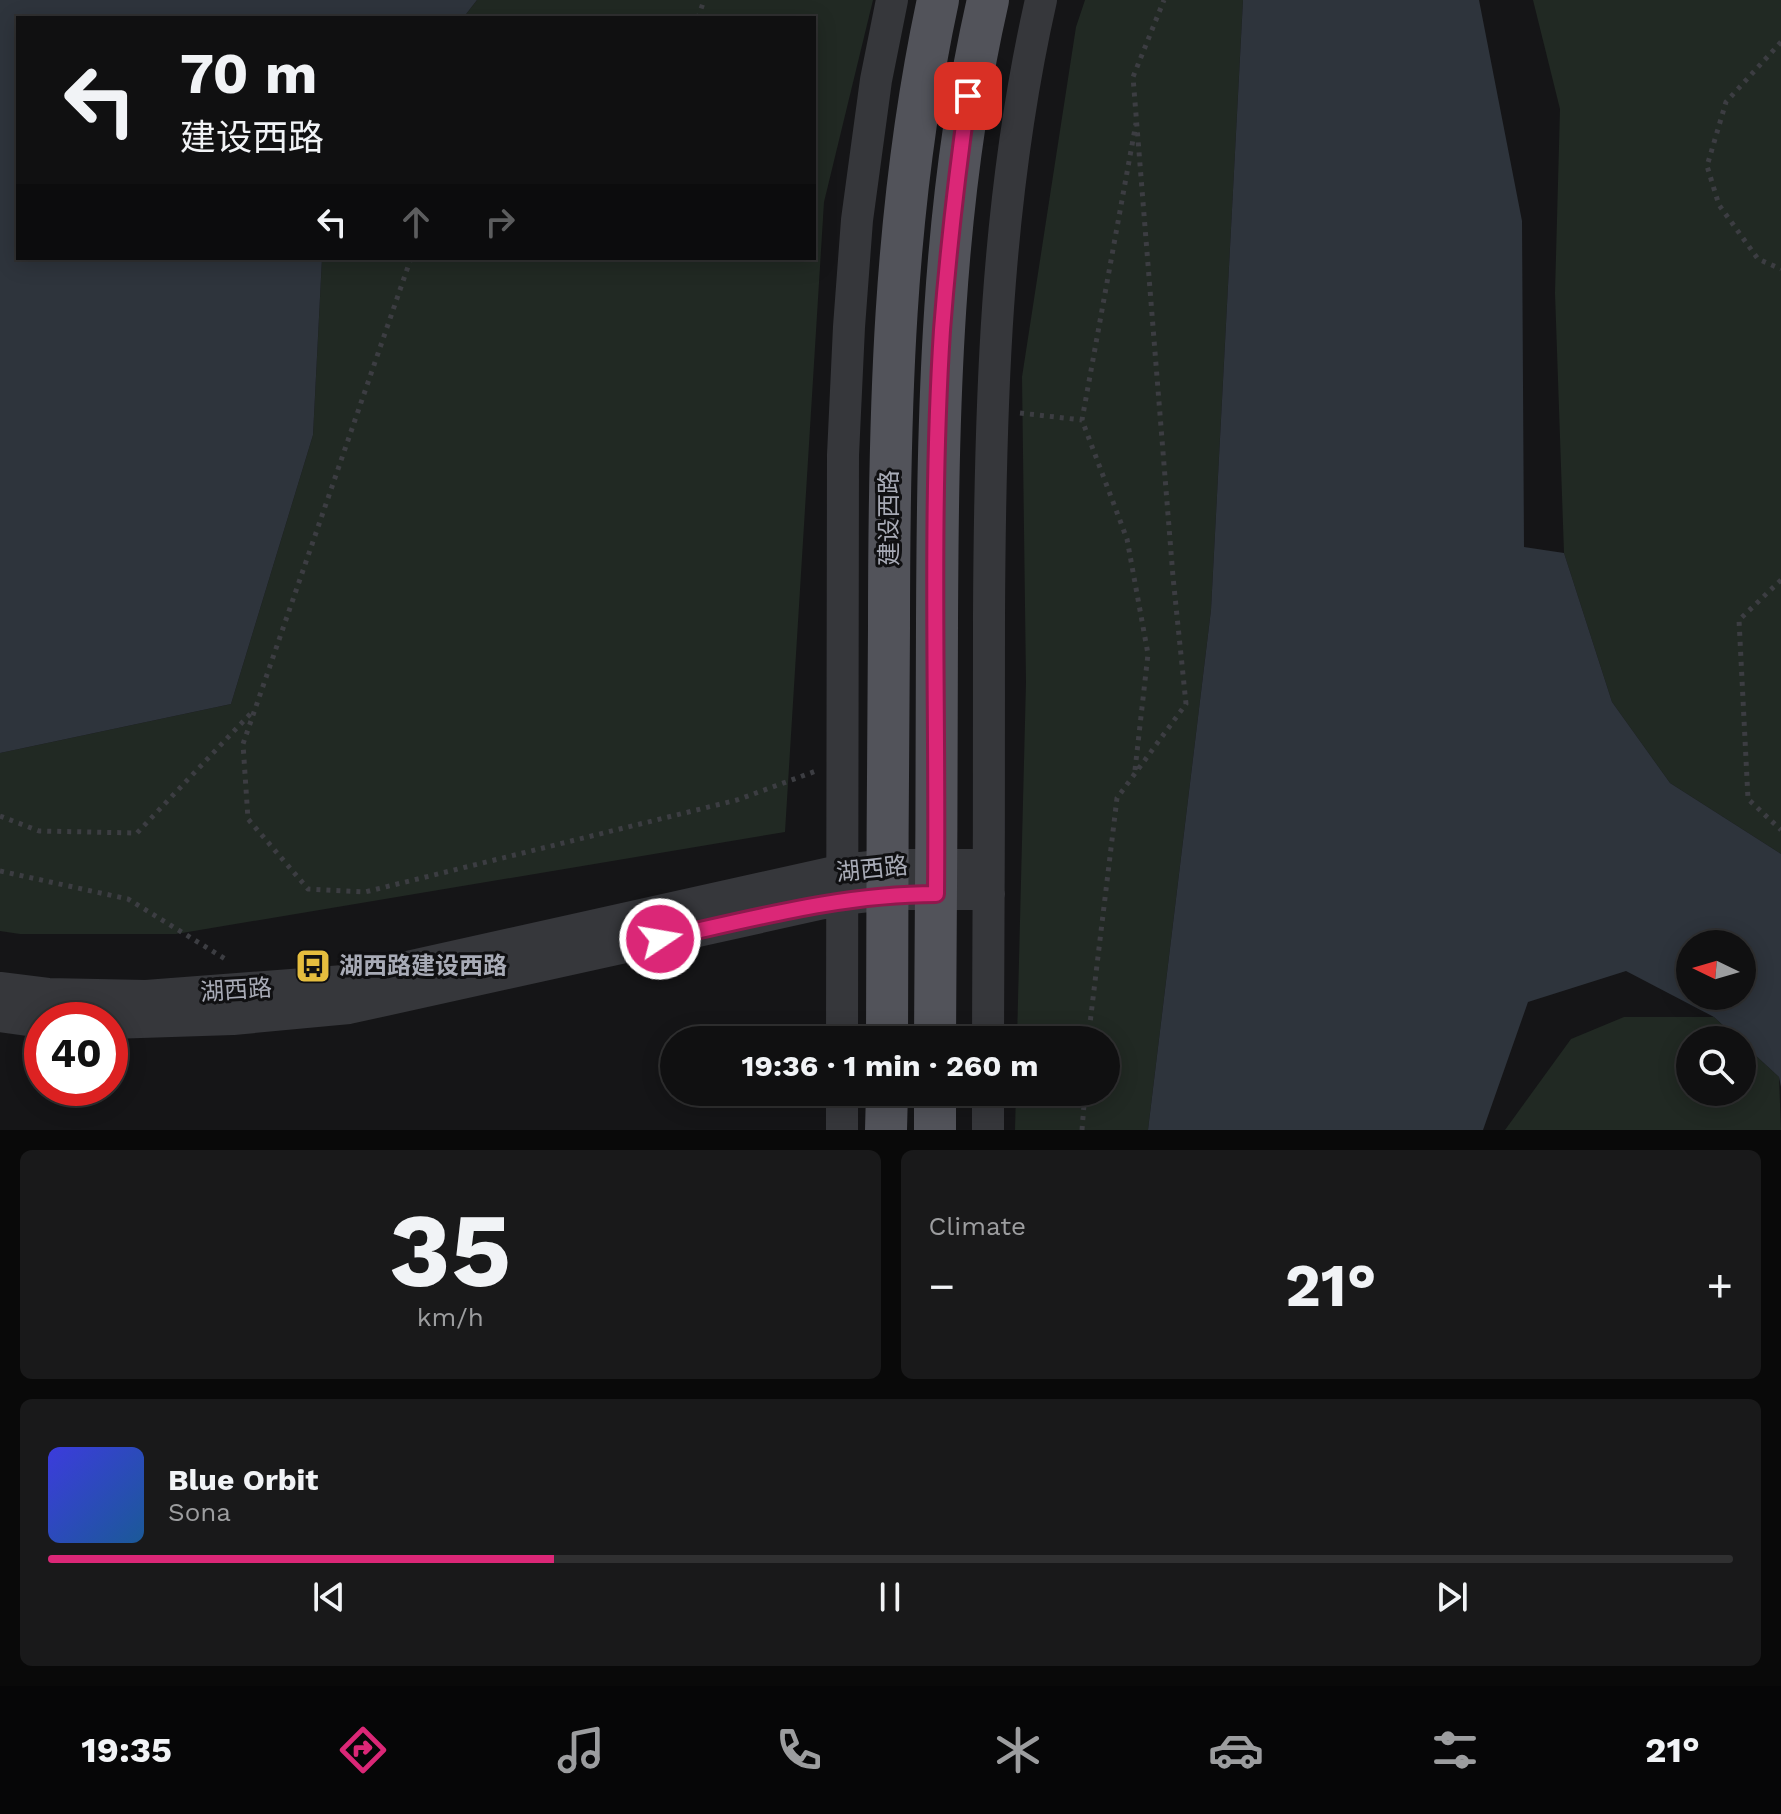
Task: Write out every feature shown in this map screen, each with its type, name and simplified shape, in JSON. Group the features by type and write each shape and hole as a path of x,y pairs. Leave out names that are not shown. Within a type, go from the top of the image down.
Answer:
{"main road":[{"name":"建设西路","path":"887,1026 888,456 894,330 903,210 920,88 938,0"},
{"name":"建设西路","path":"935,1026 937,457 942,333 952,215 968,96 988,0"},
{"path":"886,1130 887,1106"},
{"path":"935,1106 935,1130"}],"street":[{"path":"842,1026 843,455 849,327 857,220 876,80 892,0"},
{"path":"988,1026 991,409 1002,236 1020,104 1041,0"},
{"name":"湖西路","path":"0,988 48,994 146,996 344,981 843,885 888,879 988,880"},
{"name":"湖西路","path":"128,1022 233,1019 349,1008 843,885"},
{"path":"0,1016 24,1019"},
{"path":"842,1106 842,1130"},
{"path":"988,1106 988,1130"}],"path":[{"path":"1090,1026 1117,798 1186,704 1133,77 1164,0"},
{"path":"1781,42 1726,102 1707,166 1719,205 1758,259 1781,269"},
{"path":"1135,773 1148,654 1127,539 1082,420 1137,115"},
{"path":"410,260 243,744 248,819 308,889 365,892 737,800 843,761"},
{"path":"991,409 1082,420"},
{"path":"1781,580 1739,620 1748,799 1781,830"},
{"path":"0,816 39,831 137,833 256,708"},
{"path":"0,871 128,899 272,988"},
{"path":"1082,1130 1084,1106"}],"shaded area":[{"path":"0,0 477,0 465,16 16,16 16,260 322,260 313,435 231,704 0,753"},
{"path":"477,0 873,0 824,202 785,832 176,934 20,934 0,931 0,753 231,704 313,435 322,260 816,260 816,16 465,16"},
{"path":"1085,0 1243,0 1211,610 1148,1130 1015,1130 1016,1106 1120,1106 1120,1026 1017,1026 1026,682 1022,377 1076,27"},
{"path":"1243,0 1479,0 1522,221 1524,547 1564,553 1612,702 1670,783 1781,854 1781,1087 1779,1077 1756,1056 1756,1026 1724,1026 1701,1010 1756,1010 1756,930 1676,930 1676,997 1626,971 1528,1002 1483,1130 1148,1130 1211,610"},
{"path":"1533,0 1781,0 1781,854 1670,783 1612,702 1564,553 1555,293 1560,109"},
{"path":"1624,1017 1714,1017 1723,1026 1676,1026 1676,1106 1756,1106 1756,1056 1779,1077 1781,1130 1505,1130 1571,1039"}],"place":[{"name":"湖西路建设西路","path":"313,966"}],"route":[{"path":"660,939 842,899 887,894 936,894 937,457 950,230 968,96"}]}
